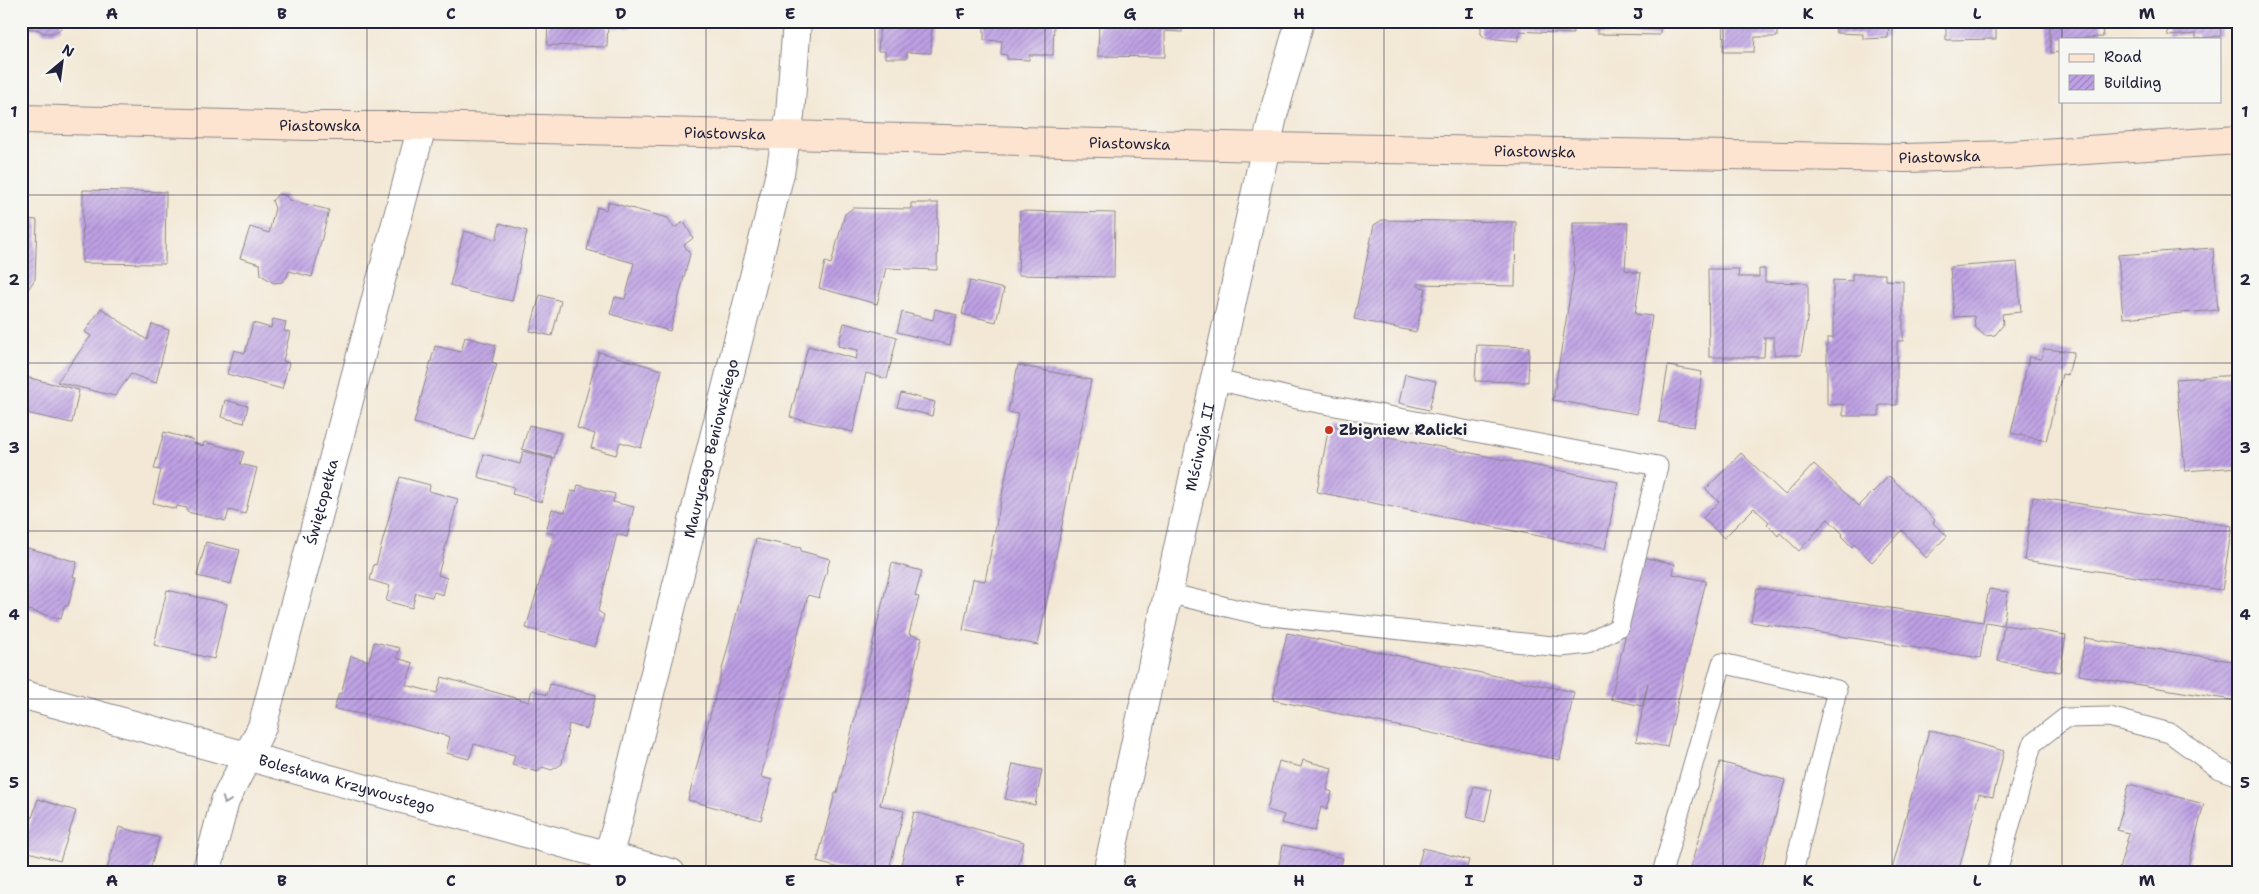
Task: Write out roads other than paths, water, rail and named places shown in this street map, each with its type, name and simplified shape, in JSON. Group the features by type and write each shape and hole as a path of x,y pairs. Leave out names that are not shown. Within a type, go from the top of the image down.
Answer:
{"street":[{"name":"Maurycego Beniowskiego","path":"606,864 780,172 787,136 797,21"},
{"name":"Mściwoja II","path":"1107,873 1213,379 1266,147 1300,21"},
{"name":"Piastowska","path":"21,119 309,126 422,126 1266,147 1905,158 2012,155 2238,140"},
{"name":"Świętopełka","path":"206,873 225,801 262,727 422,126"},
{"name":"Bolesława Krzywoustego","path":"21,694 247,757 606,864 671,873"}],"lane":[{"path":"1167,593 1261,615 1561,646 1588,644 1619,627 1658,466 1297,399 1213,379"},
{"path":"1662,873 1722,663 1837,690 1793,873"},
{"path":"1997,873 2032,744 2065,718 2109,716 2170,733 2219,769 2238,776"}],"place":[{"name":"Zbigniew Ralicki","path":"1329,430"}]}
